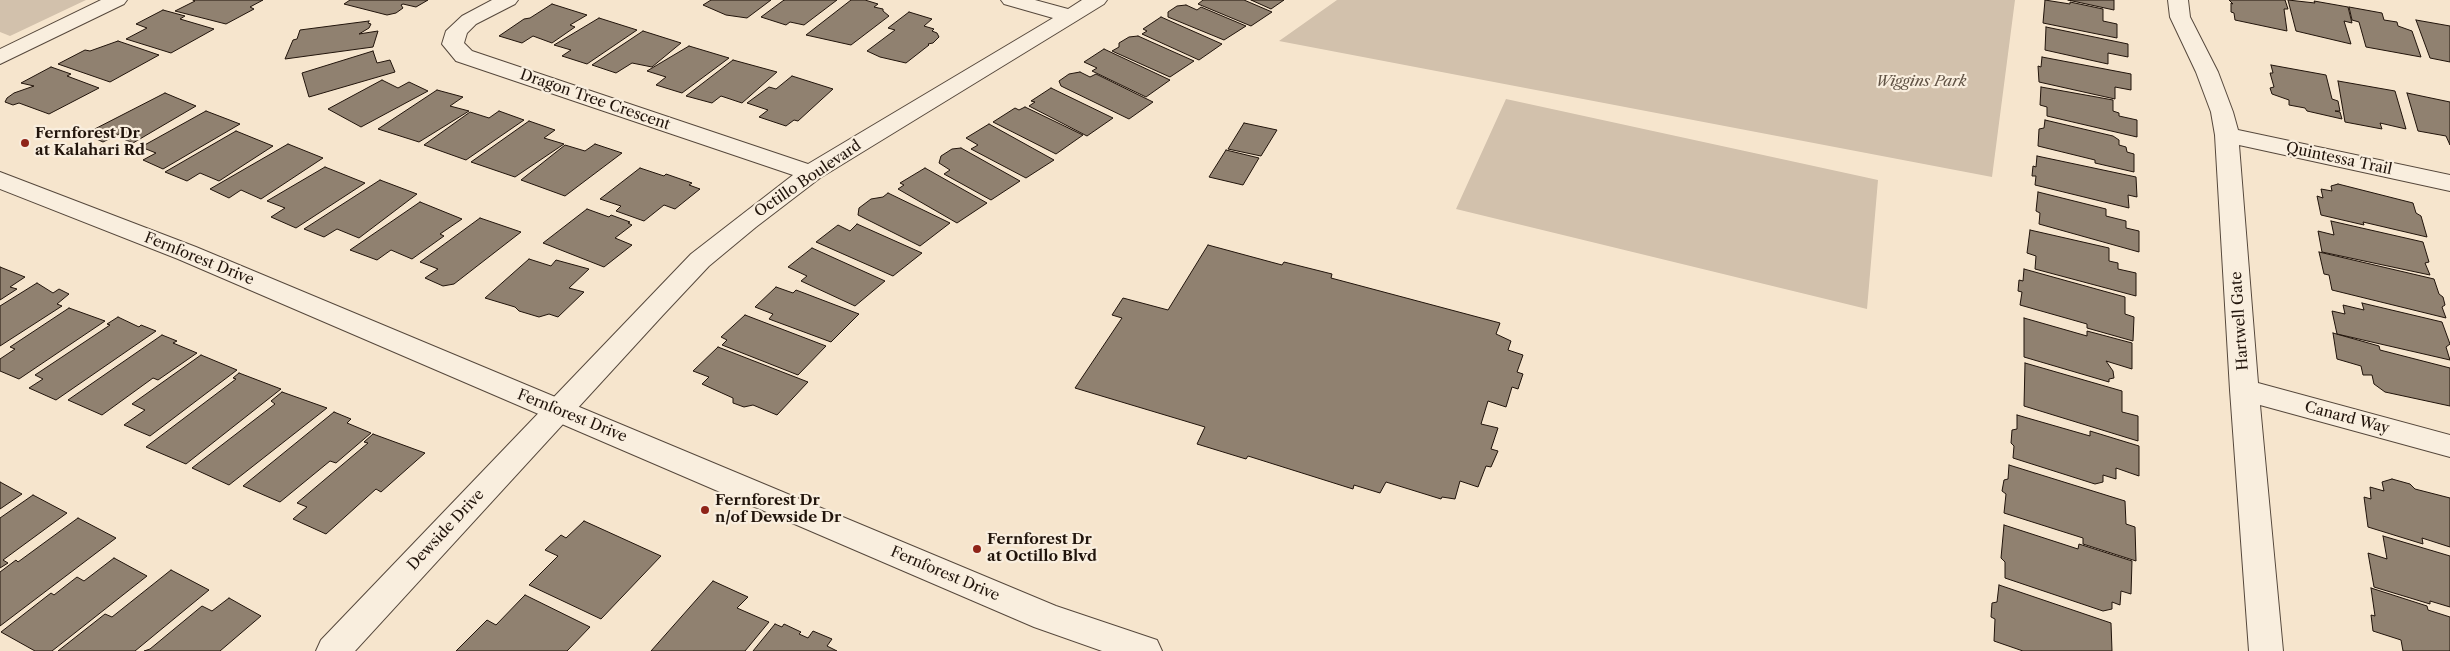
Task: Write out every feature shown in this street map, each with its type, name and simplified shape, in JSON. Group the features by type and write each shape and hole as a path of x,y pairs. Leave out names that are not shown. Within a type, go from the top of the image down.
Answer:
{"street":[{"path":"0,57 117,0"},
{"name":"Dragon Tree Crescent","path":"508,0 469,20 457,30 453,44 464,56 811,173"},
{"path":"1012,0 1071,16"},
{"name":"Octillo Boulevard","path":"559,410 622,340 700,260 747,221 811,173 1097,0"},
{"name":"Hartwell Gate","path":"2178,0 2180,17 2207,72 2222,112 2227,135 2244,390 2266,651"},
{"name":"Quintessa Trail","path":"2227,135 2450,183"},
{"name":"Fernforest Drive","path":"0,180 187,253 1037,613 1145,651"},
{"name":"Canard Way","path":"2244,390 2450,446"},
{"name":"Dewside Drive","path":"333,651 559,410"}],"green space":[{"path":"0,0 86,0 10,36 0,32"},
{"name":"Wiggins Park","path":"1337,0 2015,0 1992,177 1279,41"},
{"path":"1506,99 1878,180 1867,309 1456,209"}],"building":[{"path":"193,0 263,0 250,7 254,9 226,24 175,11 195,1"},
{"path":"350,0 428,0 416,7 403,4 401,5 403,8 396,13 387,15 344,4"},
{"path":"711,0 771,0 747,18 726,15 703,5"},
{"path":"784,0 837,0 804,25 790,22 786,25 761,17"},
{"path":"851,0 865,0 878,4 874,7 883,9 889,16 851,45 806,35"},
{"path":"1203,0 1244,0 1272,12 1251,26 1198,4"},
{"path":"1251,0 1284,0 1271,9"},
{"path":"2045,0 2070,4 2070,2 2103,9 2103,21 2117,24 2117,38 2043,23"},
{"path":"2068,0 2114,0 2114,10"},
{"path":"2229,0 2285,0 2288,9 2284,9 2287,31 2235,20 2234,13 2231,12 2231,3 2233,4"},
{"path":"2288,0 2315,3 2314,1 2348,7 2352,23 2344,21 2351,44 2296,31"},
{"path":"552,4 587,15 570,25 575,27 552,43 533,36 522,43 499,36 524,19 530,18"},
{"path":"1186,5 1197,10 1201,7 1246,26 1224,40 1168,17 1168,12 1177,6"},
{"path":"2349,7 2382,13 2384,20 2397,22 2398,26 2412,31 2421,57 2366,47 2359,22 2352,20"},
{"path":"163,10 185,16 180,19 214,29 171,53 126,39 147,28 136,24"},
{"path":"909,12 932,19 924,26 934,29 932,31 937,33 939,37 906,63 880,57 867,51 895,30 888,28"},
{"path":"1161,17 1222,44 1199,60 1142,34 1147,31 1143,29"},
{"path":"599,18 637,30 587,64 562,56 571,50 554,45"},
{"path":"2416,20 2450,26 2450,62 2430,58"},
{"path":"369,21 368,23 371,24 369,28 359,34 378,31 373,47 285,59 293,40 297,39 300,30"},
{"path":"2046,27 2128,44 2128,57 2108,53 2108,64 2045,50"},
{"path":"643,31 681,43 652,67 632,63 616,73 592,65"},
{"path":"1138,36 1194,61 1170,77 1112,51 1119,47 1119,43 1129,37"},
{"path":"118,41 159,55 110,82 58,64 85,50 90,51"},
{"path":"689,46 729,58 682,93 656,85 666,77 647,71"},
{"path":"1104,49 1170,80 1146,97 1092,71 1097,68 1084,62"},
{"path":"373,51 377,63 390,60 395,72 309,97 302,73"},
{"path":"2042,57 2131,74 2131,90 2115,87 2115,99 2039,82 2038,66 2041,67"},
{"path":"733,60 777,72 742,103 721,96 712,103 686,96"},
{"path":"2271,65 2326,75 2332,99 2338,101 2340,111 2335,111 2340,112 2342,119 2289,105 2289,100 2272,94 2270,88 2274,87 2270,73 2273,73"},
{"path":"51,67 71,74 67,76 99,88 49,114 19,103 13,105 5,102 14,93 34,86 21,83"},
{"path":"1080,72 1090,77 1096,74 1153,102 1129,119 1061,86 1059,81 1069,74"},
{"path":"792,76 833,89 798,121 794,120 786,126 759,117 768,110 747,103 769,87 776,89"},
{"path":"382,80 398,88 409,82 428,91 361,127 328,109"},
{"path":"2338,81 2395,91 2406,129 2380,123 2382,129 2345,122"},
{"path":"2041,87 2113,100 2113,111 2119,113 2119,116 2137,120 2137,137 2047,116 2047,107 2040,105"},
{"path":"1051,88 1113,118 1087,136 1029,106 1035,102 1031,101"},
{"path":"437,90 463,97 450,106 469,111 419,142 378,129"},
{"path":"165,93 196,106 133,143 121,138 126,135 121,133 103,142 85,134"},
{"path":"2407,93 2450,102 2450,145 2446,136 2418,131"},
{"path":"1025,107 1083,135 1056,154 993,122 1015,108 1019,110"},
{"path":"206,111 240,124 163,169 143,160 156,153 141,147"},
{"path":"499,111 524,120 466,160 424,145 470,112 489,118"},
{"path":"2045,120 2113,136 2119,140 2119,145 2126,147 2127,152 2134,154 2134,172 2095,163 2095,160 2038,146 2039,129 2044,128"},
{"path":"529,121 555,130 544,138 564,144 515,177 471,162"},
{"path":"1244,123 1277,130 1261,156 1228,149"},
{"path":"989,124 1054,160 1026,178 971,149 978,145 966,138"},
{"path":"236,131 273,146 219,181 200,173 187,181 165,172"},
{"path":"288,144 323,158 261,199 241,190 229,198 210,189"},
{"path":"595,144 622,153 565,196 521,180 565,145 585,151"},
{"path":"961,148 1020,181 991,200 944,174 950,170 939,163 941,156 952,149"},
{"path":"1226,150 1259,158 1243,185 1209,177"},
{"path":"2037,156 2136,177 2137,197 2128,195 2129,208 2035,185 2036,176 2032,176 2033,166 2036,167"},
{"path":"325,167 365,183 296,228 271,217 285,208 267,201"},
{"path":"640,168 692,183 689,185 700,189 675,209 664,205 644,221 616,211 621,206 600,199"},
{"path":"925,168 987,203 957,223 898,189 904,185 900,183"},
{"path":"380,180 417,194 359,238 337,229 324,237 304,229"},
{"path":"2338,184 2413,203 2416,213 2421,216 2427,237 2363,222 2364,225 2321,215 2317,196 2323,198 2321,189 2332,191 2331,186"},
{"path":"2038,192 2106,209 2106,216 2126,221 2126,228 2139,231 2139,252 2039,224 2040,213 2036,211"},
{"path":"888,193 950,223 920,246 858,215 859,208 871,199 883,197"},
{"path":"420,202 462,219 440,234 444,236 412,259 391,250 377,260 350,250"},
{"path":"587,209 609,217 611,215 630,222 628,223 632,225 615,238 632,245 604,267 543,243"},
{"path":"480,218 521,232 454,284 443,286 425,278 438,269 420,262"},
{"path":"2331,221 2423,242 2429,262 2425,263 2430,275 2322,252 2318,231 2334,235"},
{"path":"857,224 922,253 893,276 816,242 838,225 850,231"},
{"path":"2030,230 2109,248 2109,261 2118,263 2118,269 2136,273 2136,296 2035,269 2036,256 2027,253"},
{"path":"1208,245 1282,265 1284,262 1332,274 1331,278 1500,323 1496,334 1511,341 1508,350 1523,355 1517,372 1523,374 1518,389 1512,387 1506,407 1488,401 1481,424 1498,428 1491,449 1498,451 1491,467 1486,466 1478,487 1460,481 1455,499 1442,497 1441,499 1386,482 1380,493 1354,485 1353,489 1248,456 1246,459 1197,444 1205,427 1075,388 1122,318 1112,315 1123,298 1168,310"},
{"path":"812,248 885,281 855,306 801,281 807,276 788,267"},
{"path":"2319,252 2434,279 2439,294 2443,297 2445,305 2442,307 2446,318 2332,290 2329,275 2324,274"},
{"path":"529,259 551,266 556,260 589,269 569,288 584,292 558,317 549,314 539,317 485,298"},
{"path":"0,267 25,277 10,287 17,289 0,300"},
{"path":"2024,269 2125,297 2125,314 2134,317 2133,341 2087,328 2087,324 2020,305 2022,292 2018,291 2019,280 2023,281"},
{"path":"37,283 53,293 59,289 69,294 57,304 62,306 0,346 0,306"},
{"path":"776,287 793,293 796,290 859,314 831,342 769,319 773,314 755,307"},
{"path":"2362,303 2442,322 2450,344 2446,347 2450,360 2337,334 2332,311 2345,314 2343,305 2364,310"},
{"path":"69,308 105,321 19,379 0,371 0,359 15,349 10,347"},
{"path":"745,315 826,346 798,375 722,345 727,340 721,337"},
{"path":"118,317 139,327 141,325 156,331 56,400 29,388 43,379 35,375 110,325 107,324"},
{"path":"2024,318 2087,336 2087,331 2132,343 2132,369 2106,361 2113,371 2114,378 2109,379 2109,382 2024,357"},
{"path":"2333,333 2379,346 2380,350 2450,368 2450,406 2385,392 2374,384 2372,375 2363,375 2361,366 2337,359"},
{"path":"162,335 177,341 173,343 197,353 158,380 153,378 102,415 68,400"},
{"path":"718,347 808,382 777,415 753,405 744,407 733,403 733,398 702,384 709,377 693,371"},
{"path":"201,355 237,370 150,436 124,425 145,410 132,404"},
{"path":"2025,363 2122,391 2122,412 2138,416 2138,441 2024,406"},
{"path":"239,373 281,389 186,464 146,447 236,379 233,378"},
{"path":"282,392 327,408 229,485 192,468 275,404 271,401"},
{"path":"334,412 351,419 347,423 371,433 336,463 330,461 280,502 243,486"},
{"path":"2017,415 2090,436 2090,431 2139,446 2139,476 2116,468 2116,479 2103,475 2103,482 2095,484 2013,458 2012,430 2017,429"},
{"path":"373,434 425,453 381,492 376,489 326,534 293,519 307,507 297,503 368,443 364,442"},
{"path":"2009,465 2125,501 2126,524 2135,527 2136,561 2083,544 2083,538 2004,513 2006,494 2002,491 2004,480 2008,479"},
{"path":"2392,479 2410,484 2415,489 2450,498 2450,547 2422,538 2423,544 2368,527 2364,497 2371,499 2370,487 2384,491 2382,482"},
{"path":"0,482 22,494 0,509"},
{"path":"33,495 67,513 3,560 8,563 0,568 0,518"},
{"path":"78,518 116,538 0,626 0,572 16,560 18,562"},
{"path":"584,521 661,556 601,619 529,585 558,556 545,550 561,535 566,538"},
{"path":"2004,525 2078,549 2079,544 2132,561 2131,594 2121,591 2120,605 2112,602 2112,609 2103,611 2005,578 2005,562 2001,558"},
{"path":"2383,536 2450,556 2450,607 2430,601 2430,604 2374,587 2368,553 2387,559"},
{"path":"114,558 147,576 52,651 35,651 1,632 51,593 54,595 77,577 84,581"},
{"path":"171,570 209,590 135,651 58,651 105,614 112,617"},
{"path":"713,581 748,597 737,608 769,622 745,651 651,651"},
{"path":"1999,585 2111,623 2112,651 2023,651 1994,641 1995,619 1991,617 1992,603 1997,602"},
{"path":"2371,588 2427,606 2428,610 2450,617 2450,651 2403,651 2401,640 2373,631 2371,615 2375,616"},
{"path":"525,595 590,627 567,651 456,651 487,620 496,625"},
{"path":"229,598 261,616 220,651 144,651 150,649 202,606 212,611"},
{"path":"775,624 782,627 784,624 801,632 799,634 808,638 813,631 832,639 827,646 837,651 753,651"}],"place":[{"name":"Fernforest Dr at Kalahari Rd","path":"25,143"},
{"name":"Fernforest Dr n/of Dewside Dr","path":"705,510"},
{"name":"Fernforest Dr at Octillo Blvd","path":"977,549"}]}
